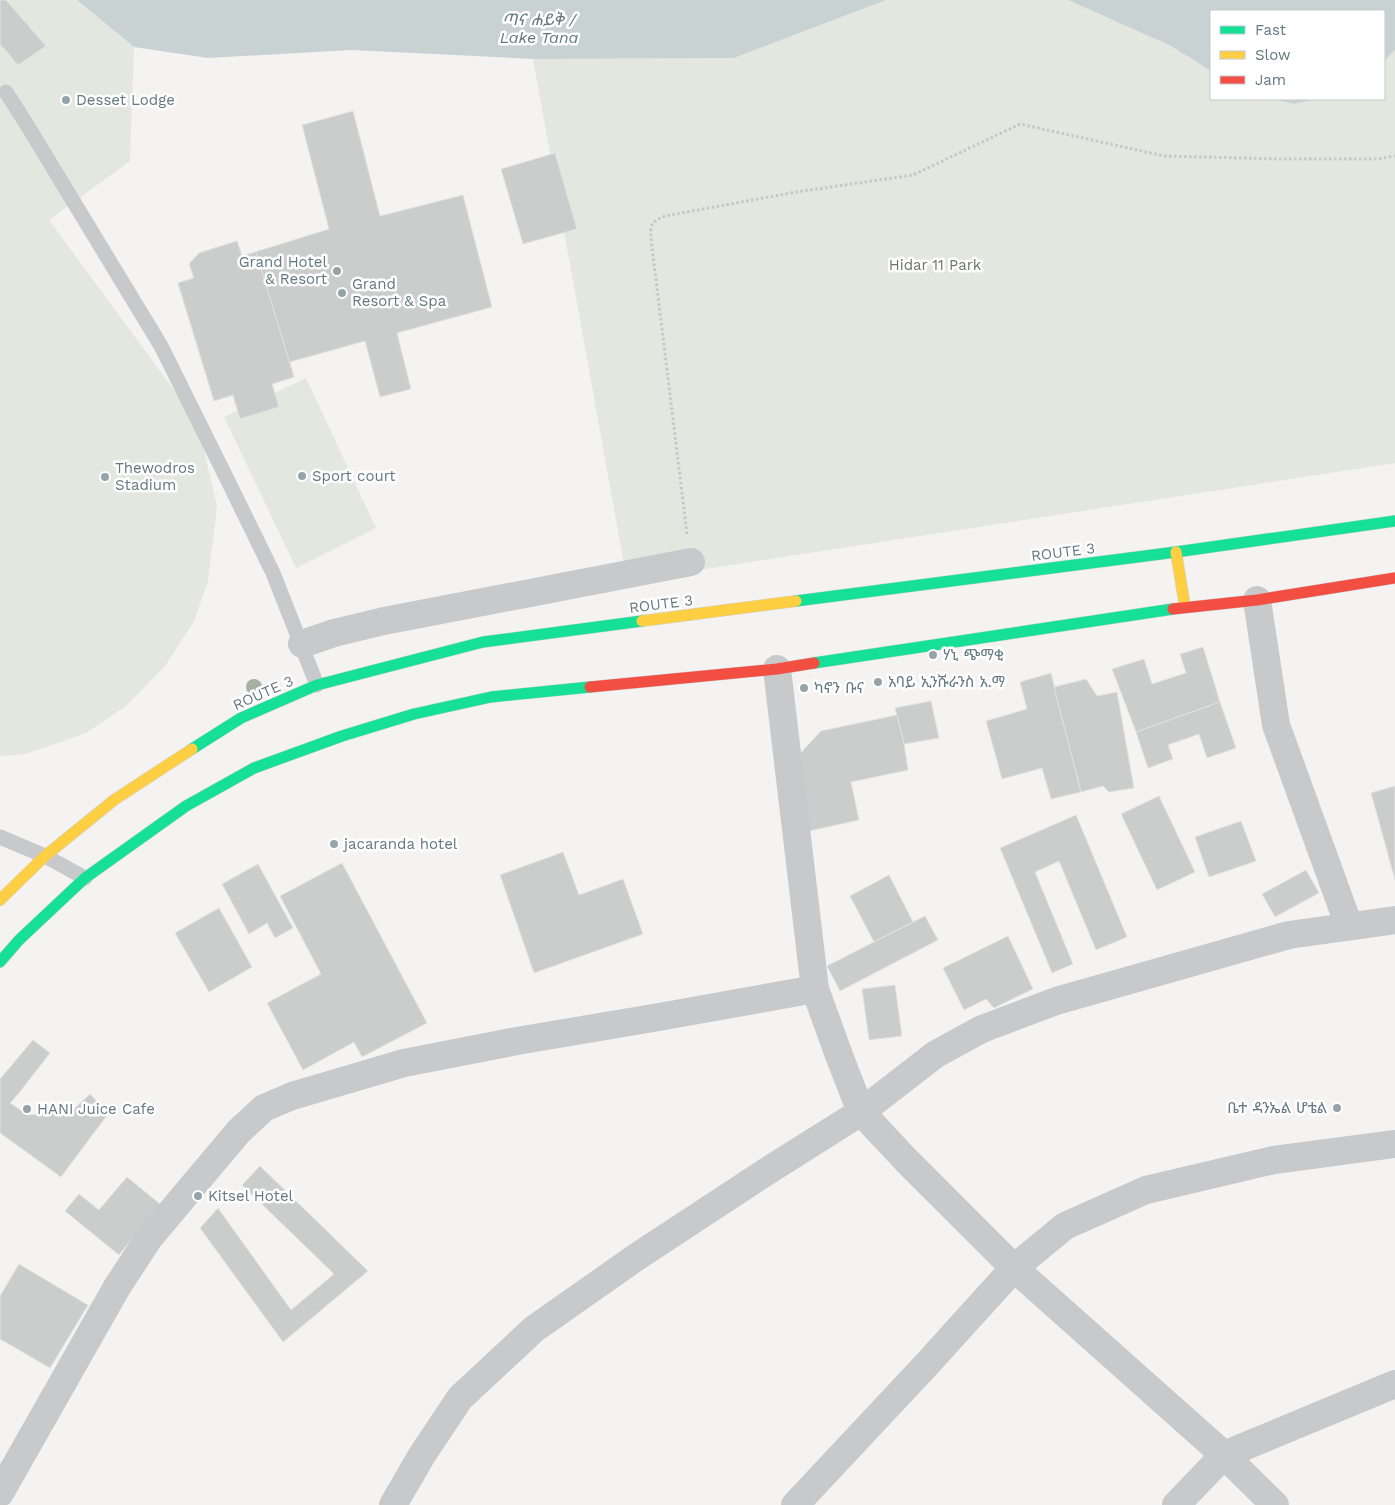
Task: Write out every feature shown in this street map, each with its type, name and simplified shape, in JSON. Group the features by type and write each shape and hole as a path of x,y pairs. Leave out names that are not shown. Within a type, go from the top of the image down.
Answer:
{"main road":[{"name":"ROUTE 3","path":"0,900 46,856 114,800 241,718 317,686 483,642 1176,552 1395,521"},
{"path":"1176,552 1185,607"},
{"path":"0,962 19,940 85,878 186,806 254,768 351,733 414,714 491,697 777,669 1185,607 1257,600 1395,578"}],"street":[{"path":"302,644 334,633 384,621 691,562"},
{"path":"1257,600 1276,725 1348,926"},
{"path":"777,669 815,988 861,1112 1014,1268 1224,1455 1276,1505"},
{"path":"393,1505 422,1455 460,1398 534,1328 638,1256 861,1112 936,1054 982,1029 1056,1001 1289,935 1395,920"},
{"path":"0,1493 117,1287 149,1238 239,1131 264,1108 292,1096 404,1063 815,988"},
{"path":"795,1505 1014,1268 1065,1226 1146,1190 1274,1160 1395,1144"},
{"path":"1176,1505 1224,1455 1395,1384"}],"lane":[{"path":"6,92 161,346 273,573 317,686"},
{"path":"0,837 46,856 85,878"}],"path":[{"path":"691,562 651,239 650,227 655,220 665,216 796,192 913,175 1020,124 1164,156 1377,159 1395,156"}],"green space":[{"name":"Thewodros Stadium","path":"0,0 77,0 134,47 130,161 49,220 185,405 203,447 217,506 208,581 194,621 165,666 126,706 86,733 26,754 0,756"},
{"name":"Hidar 11 Park","path":"886,0 1068,0 1171,46 1210,70 1210,100 1278,100 1294,104 1312,100 1385,100 1385,60 1395,50 1395,463 627,581 533,59 734,58"},
{"name":"Sport court","path":"306,378 376,528 296,568 224,417"}],"water":[{"name":"ጣና ሐይቅ / Lake Tana","path":"77,0 886,0 734,58 533,59 351,50 208,58 134,47"},
{"path":"1068,0 1395,0 1395,50 1385,60 1385,10 1210,10 1210,70 1171,46"},
{"path":"1278,100 1312,100 1294,104"}],"building":[{"path":"0,0 6,0 46,46 18,65 0,44"},
{"name":"Grand Hotel & Resort","path":"353,111 380,216 463,195 492,307 397,333 411,389 380,397 365,341 290,362 294,377 272,384 279,407 240,419 233,395 214,401 178,283 194,278 189,264 199,253 237,241 242,256 329,229 302,125"},
{"path":"555,153 577,229 523,244 501,169"},
{"path":"237,241 242,256 256,252 294,377 272,384 279,407 240,419 233,395 214,401 178,283 194,278 189,264 199,253"},
{"path":"1203,647 1220,702 1136,732 1112,669 1144,659 1152,684 1186,673 1180,654"},
{"path":"1051,673 1081,792 1051,799 1042,768 1002,779 986,721 1027,709 1020,682"},
{"path":"1086,679 1097,696 1117,692 1134,788 1109,792 1103,786 1081,792 1054,687"},
{"path":"931,701 939,738 904,744 895,708"},
{"path":"1220,702 1236,748 1207,758 1199,734 1168,745 1173,759 1148,768 1136,732"},
{"path":"897,715 908,770 851,782 859,820 809,831 795,759 821,731"},
{"path":"1395,786 1395,880 1371,793"},
{"path":"1159,796 1195,872 1157,890 1121,814"},
{"path":"1076,815 1127,937 1096,950 1059,861 1035,872 1073,964 1052,973 1000,848"},
{"path":"1241,821 1256,861 1209,877 1195,837"},
{"path":"563,852 579,895 623,879 643,934 534,973 500,875"},
{"path":"342,863 427,1023 362,1057 354,1042 303,1070 267,1003 321,974 280,896"},
{"path":"258,864 293,928 275,938 267,923 249,934 222,884"},
{"path":"1306,870 1319,893 1275,917 1262,894"},
{"path":"889,875 913,922 874,942 850,896"},
{"path":"219,908 252,967 209,992 175,933"},
{"path":"925,916 938,940 840,991 827,966"},
{"path":"1008,936 1033,989 994,1008 986,999 964,1010 943,968"},
{"path":"895,985 902,1036 869,1040 862,989"},
{"path":"33,1040 50,1053 10,1103 28,1115 72,1111 90,1094 108,1114 61,1177 0,1133 0,1079"},
{"path":"260,1166 368,1271 283,1342 200,1228 218,1208 291,1310 334,1274 242,1185"},
{"path":"127,1177 160,1204 119,1255 65,1211 79,1194 99,1210"},
{"path":"19,1264 88,1305 50,1368 0,1339 0,1296"}],"traffic: fast":[{"path":"796,601 1176,552 1395,521"},
{"path":"814,663 1173,609"},
{"path":"192,749 241,718 317,685 483,642 642,621"},
{"path":"0,962 19,940 85,878 186,806 254,768 342,736 414,714 491,697 590,687"}],"traffic: slow":[{"path":"1176,552 1185,607"},
{"path":"642,621 796,601"},
{"path":"0,900 45,856 114,800 192,749"}],"traffic: jam":[{"path":"1173,609 1257,600 1395,578"},
{"path":"590,687 777,669 814,663"}],"place":[{"name":"Desset Lodge","path":"66,100"},
{"name":"Grand Hotel & Resort","path":"337,271"},
{"name":"Grand Resort & Spa","path":"342,293"},
{"name":"Sport court","path":"302,476"},
{"name":"Thewodros Stadium","path":"105,477"},
{"name":"ሃኒ ጭማቂ","path":"933,655"},
{"name":"አባይ ኢንሹራንስ አ.ማ","path":"878,682"},
{"name":"ካኖን ቡና","path":"804,688"},
{"name":"jacaranda hotel","path":"334,844"},
{"name":"ቤተ ዳንኤል ሆቴል","path":"1337,1108"},
{"name":"HANI Juice Cafe","path":"27,1109"},
{"name":"Kitsel Hotel","path":"198,1196"}]}
